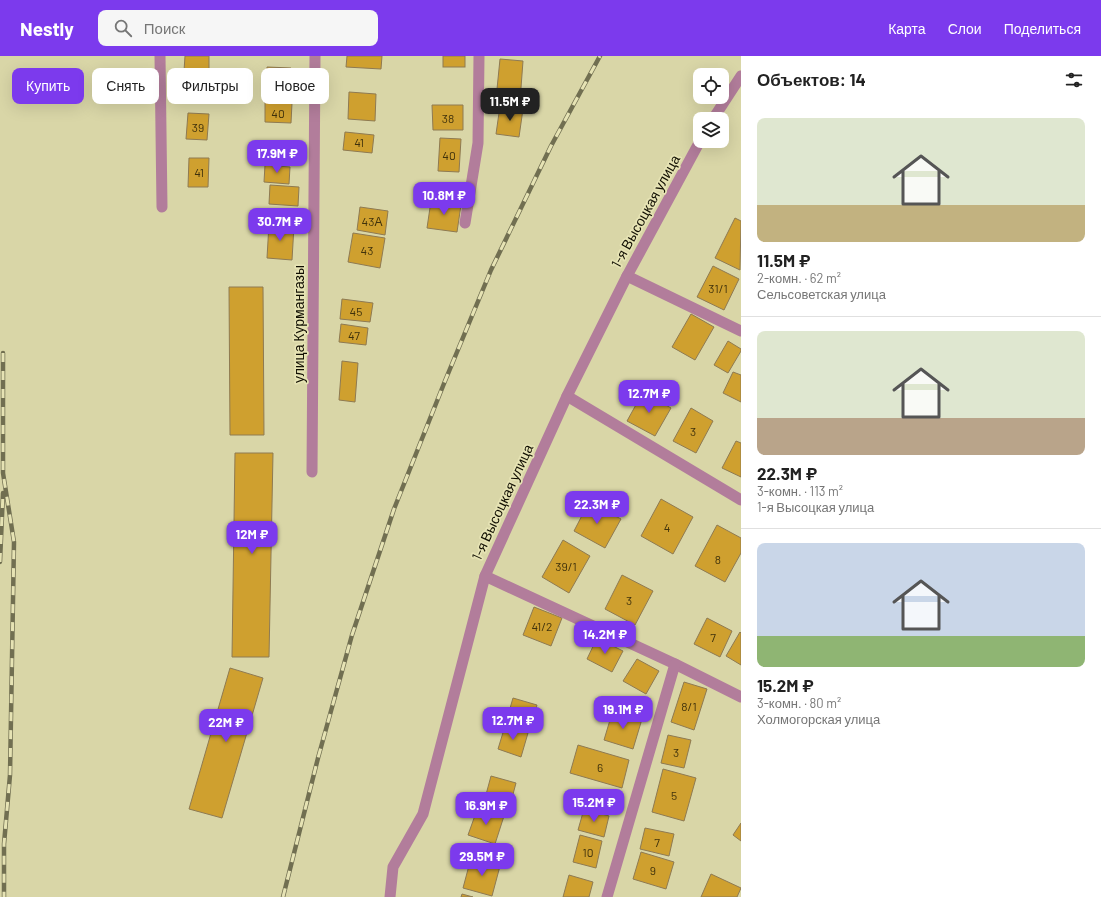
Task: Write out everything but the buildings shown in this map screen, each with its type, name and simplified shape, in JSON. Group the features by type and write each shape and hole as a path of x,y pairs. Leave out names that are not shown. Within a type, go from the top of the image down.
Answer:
{"street":[{"path":"160,56 162,207"},
{"name":"улица Курмангазы","path":"312,472 315,56"},
{"path":"465,223 478,143 479,56"},
{"path":"718,112 741,76"},
{"name":"1-я Высоцкая улица","path":"390,897 393,867 423,814 485,576 567,396 627,276 696,148"},
{"path":"627,276 741,331"},
{"path":"567,396 741,500"},
{"path":"485,576 675,664 741,697"},
{"path":"607,897 675,664"}],"railway":[{"path":"283,897 318,758 352,635 394,509 491,270 551,146 600,56"},
{"path":"3,353 3,473 14,542 10,775 4,844 4,897"},
{"path":"0,562 3,493"}]}
